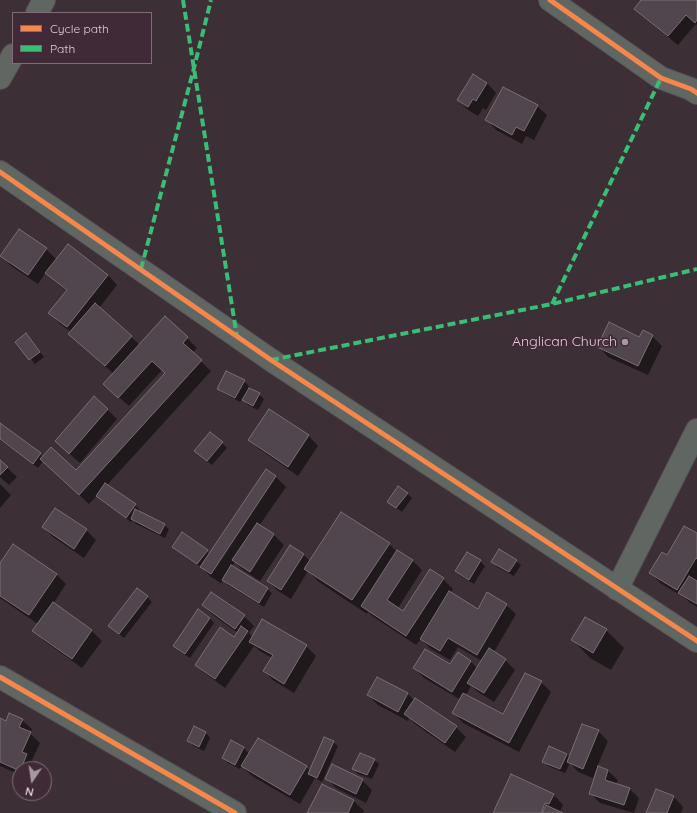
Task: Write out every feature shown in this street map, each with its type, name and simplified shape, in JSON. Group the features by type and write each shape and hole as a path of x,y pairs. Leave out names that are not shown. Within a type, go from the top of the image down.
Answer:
{"street":[{"path":"38,12 44,0"},
{"path":"550,0 661,78 695,88"},
{"path":"0,78 12,57"},
{"path":"0,172 271,360 697,641"},
{"path":"617,589 697,430"},
{"path":"0,677 235,813"}],"building":[{"path":"641,0 697,0 697,20 695,23 686,15 668,36 634,9"},
{"path":"473,74 487,83 476,101 473,99 468,107 457,100"},
{"path":"503,87 538,105 524,131 516,127 512,135 485,120"},
{"path":"19,229 47,248 28,275 0,256"},
{"path":"68,244 108,275 67,327 48,313 67,290 45,273"},
{"path":"95,303 132,336 105,366 68,334"},
{"path":"165,316 188,337 183,343 202,360 79,495 40,459 51,447 76,470 165,373 152,361 118,398 103,384"},
{"name":"Anglican Church","path":"609,322 639,337 643,330 653,335 638,366 597,347"},
{"path":"26,333 40,352 29,360 15,342"},
{"path":"226,371 245,380 235,398 217,389"},
{"path":"249,388 260,393 253,406 242,400"},
{"path":"94,396 108,409 69,454 55,441"},
{"path":"269,409 309,435 288,467 248,440"},
{"path":"0,423 41,453 33,464 0,439"},
{"path":"210,432 223,442 207,461 194,451"},
{"path":"0,460 8,467 0,475"},
{"path":"266,469 276,476 211,574 200,567"},
{"path":"105,483 136,504 126,518 96,496"},
{"path":"398,486 408,493 396,508 387,502"},
{"path":"55,508 87,529 74,549 42,527"},
{"path":"135,509 165,524 160,534 131,519"},
{"path":"341,512 390,543 352,600 304,569"},
{"path":"257,523 274,534 250,572 232,560"},
{"path":"684,526 697,533 697,559 696,558 677,590 649,573 662,552 667,555"},
{"path":"182,532 208,550 197,564 172,547"},
{"path":"13,544 57,574 29,615 0,596 0,563"},
{"path":"290,545 304,554 281,590 267,581"},
{"path":"499,549 517,560 509,572 491,562"},
{"path":"397,550 413,560 387,600 403,611 430,569 444,578 406,636 361,606"},
{"path":"467,552 481,560 469,580 455,571"},
{"path":"231,565 268,588 259,603 222,580"},
{"path":"689,576 697,581 697,604 678,593"},
{"path":"137,588 148,596 119,634 108,626"},
{"path":"449,591 478,609 487,592 507,604 477,655 448,638 440,651 420,639"},
{"path":"211,592 245,615 235,629 202,605"},
{"path":"53,602 92,630 72,659 32,631"},
{"path":"198,609 210,618 185,654 173,646"},
{"path":"585,617 607,629 593,653 571,640"},
{"path":"262,619 307,645 284,684 263,671 273,655 249,642"},
{"path":"241,626 248,631 215,679 195,665 220,627 234,637"},
{"path":"489,648 506,659 484,693 467,683"},
{"path":"425,649 450,664 458,652 471,661 452,692 413,668"},
{"path":"525,673 542,681 509,743 452,713 463,693 503,714"},
{"path":"377,677 408,693 398,712 367,695"},
{"path":"415,698 457,726 445,743 404,714"},
{"path":"9,713 23,719 19,727 31,732 22,752 27,754 24,761 12,761 12,767 0,762 0,718 6,721"},
{"path":"582,724 599,730 583,769 567,762"},
{"path":"194,726 206,732 199,747 187,741"},
{"path":"324,737 334,741 317,778 308,774"},
{"path":"258,738 307,766 290,795 241,766"},
{"path":"231,740 244,747 235,765 222,758"},
{"path":"549,746 567,754 560,769 542,762"},
{"path":"360,753 375,759 367,775 352,769"},
{"path":"332,764 363,779 356,794 325,779"},
{"path":"598,766 608,770 605,780 630,788 624,805 589,794"},
{"path":"511,774 554,794 549,804 545,803 541,813 493,813"},
{"path":"322,784 354,800 348,813 307,813"},
{"path":"656,789 674,796 667,813 646,813"},
{"path":"546,805 563,813 542,813"}],"marked path":[{"path":"183,0 237,337"},
{"path":"141,269 211,0"},
{"path":"552,304 661,78"},
{"path":"271,360 552,304 697,269"}],"cycle path":[{"path":"550,0 661,78 691,89 697,93"},
{"path":"0,172 271,360 697,641"},
{"path":"0,677 235,813"}],"place":[{"name":"Anglican Church","path":"625,342"}]}
